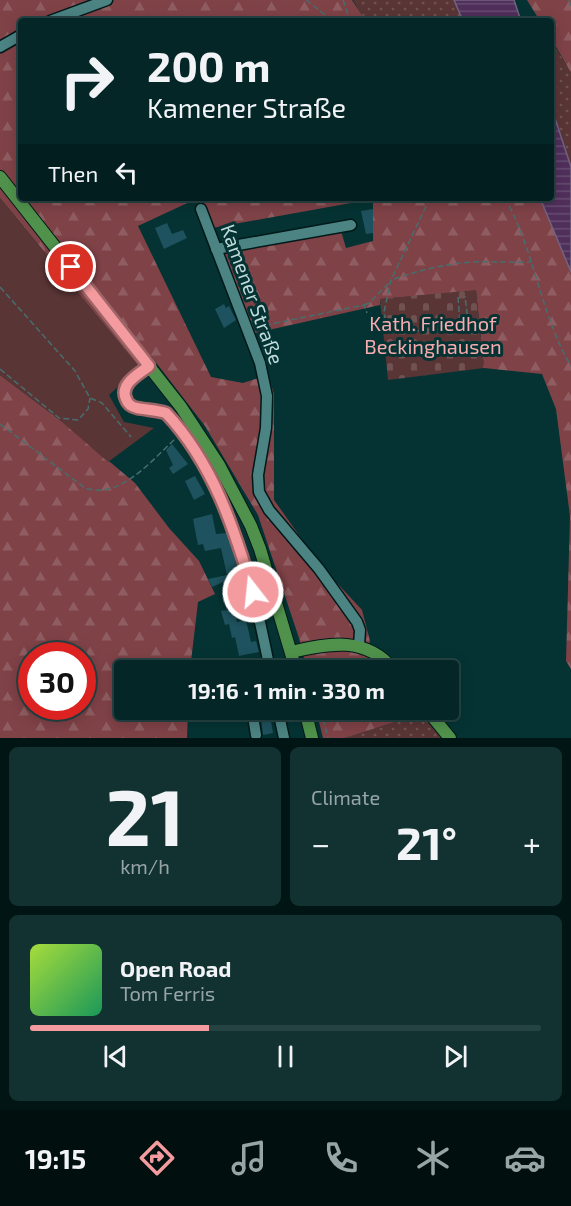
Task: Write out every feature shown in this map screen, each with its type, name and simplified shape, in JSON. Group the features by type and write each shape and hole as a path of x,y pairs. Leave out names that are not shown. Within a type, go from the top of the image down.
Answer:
{"main road":[{"path":"0,177 18,200"},
{"path":"19,201 149,366 219,465 251,526 268,572 293,660"},
{"path":"291,652 338,644 359,646 377,653 384,660"},
{"path":"308,720 312,738"},
{"path":"435,720 450,738"}],"street":[{"path":"58,18 107,0"},
{"path":"0,47 18,37"},
{"name":"Kamener Straße","path":"201,209 260,363 267,396 266,428 258,475 259,492 269,510 319,569 357,622 360,630 359,646"},
{"path":"216,249 351,225"},
{"path":"149,366 128,383 124,389 124,397 127,403 134,407 166,413 182,432 206,470 225,508 250,581 268,660"},
{"path":"254,720 256,735"},
{"path":"280,720 284,738"}],"path":[{"path":"306,0 329,18"},
{"path":"343,0 349,18"},
{"path":"569,0 571,6"},
{"path":"429,201 392,280 384,312 388,333 457,328 462,332 469,330 465,296"},
{"path":"506,201 519,226 552,328 571,366"},
{"path":"247,329 364,305 369,303 392,280 423,269 476,262 508,264 531,262"},
{"path":"0,286 75,371 90,398 102,404 130,437"},
{"path":"457,328 460,323 458,297"},
{"path":"364,305 367,313"},
{"path":"460,323 468,321"},
{"path":"0,369 59,418 78,420 88,409 90,398"},
{"path":"0,424 85,488 93,491 113,488 124,483 182,432"},
{"path":"324,720 328,738"}],"green space":[{"path":"0,0 352,0 366,18 18,18 18,201 192,201 138,226 211,377 243,383 268,375 274,394 274,500 321,566 362,610 370,641 367,649 382,660 304,660 258,515 205,426 151,356 139,367 0,198"},
{"path":"353,0 454,0 462,18 366,18"},
{"path":"527,0 571,0 571,73 554,43 554,18 538,18"},
{"path":"554,45 571,73 571,167 554,115"},
{"path":"0,198 139,367 109,395 124,422 154,428 108,462 60,420 0,375"},
{"path":"202,201 362,201 212,228"},
{"path":"373,201 541,201 571,272 571,669 566,661 570,516 556,409 542,374 484,368 476,291 380,299 380,305 251,334 221,253 341,231 346,248 373,241"},
{"name":"Kath. Friedhof Beckinghausen","path":"476,290 484,368 388,380 380,299"},
{"path":"0,375 60,420 135,483 169,528 199,561 215,594 198,602 191,660 114,660 114,720 188,720 187,738 0,738"},
{"path":"318,720 401,720 345,738 323,738"},
{"path":"401,720 436,720 451,738 345,738"}],"shaded area":[{"path":"454,0 514,0 520,18 462,18"},
{"path":"554,115 571,167 571,272 541,201 554,201"}],"building":[{"path":"373,209 373,233 366,234 361,211"},
{"path":"167,223 172,234 183,230 187,238 164,249 155,228"},
{"path":"224,304 226,308 229,306 236,320 224,328 215,309"},
{"path":"172,444 188,464 173,474 169,468 173,465 166,450"},
{"path":"195,476 205,494 194,500 185,481"},
{"path":"212,514 216,534 227,533 234,552 241,592 245,592 248,603 235,606 232,590 226,592 223,582 212,587 208,579 227,575 221,548 205,551 203,544 198,545 193,519"},
{"path":"234,609 237,622 246,620 251,642 256,641 259,652 239,656 235,637 232,638 229,624 225,625 221,611"},
{"path":"261,720 271,720 273,733 263,735"}],"route":[{"path":"71,267 149,366 128,383 124,389 124,397 127,403 134,407 166,413 196,453 225,508 253,592"}]}
